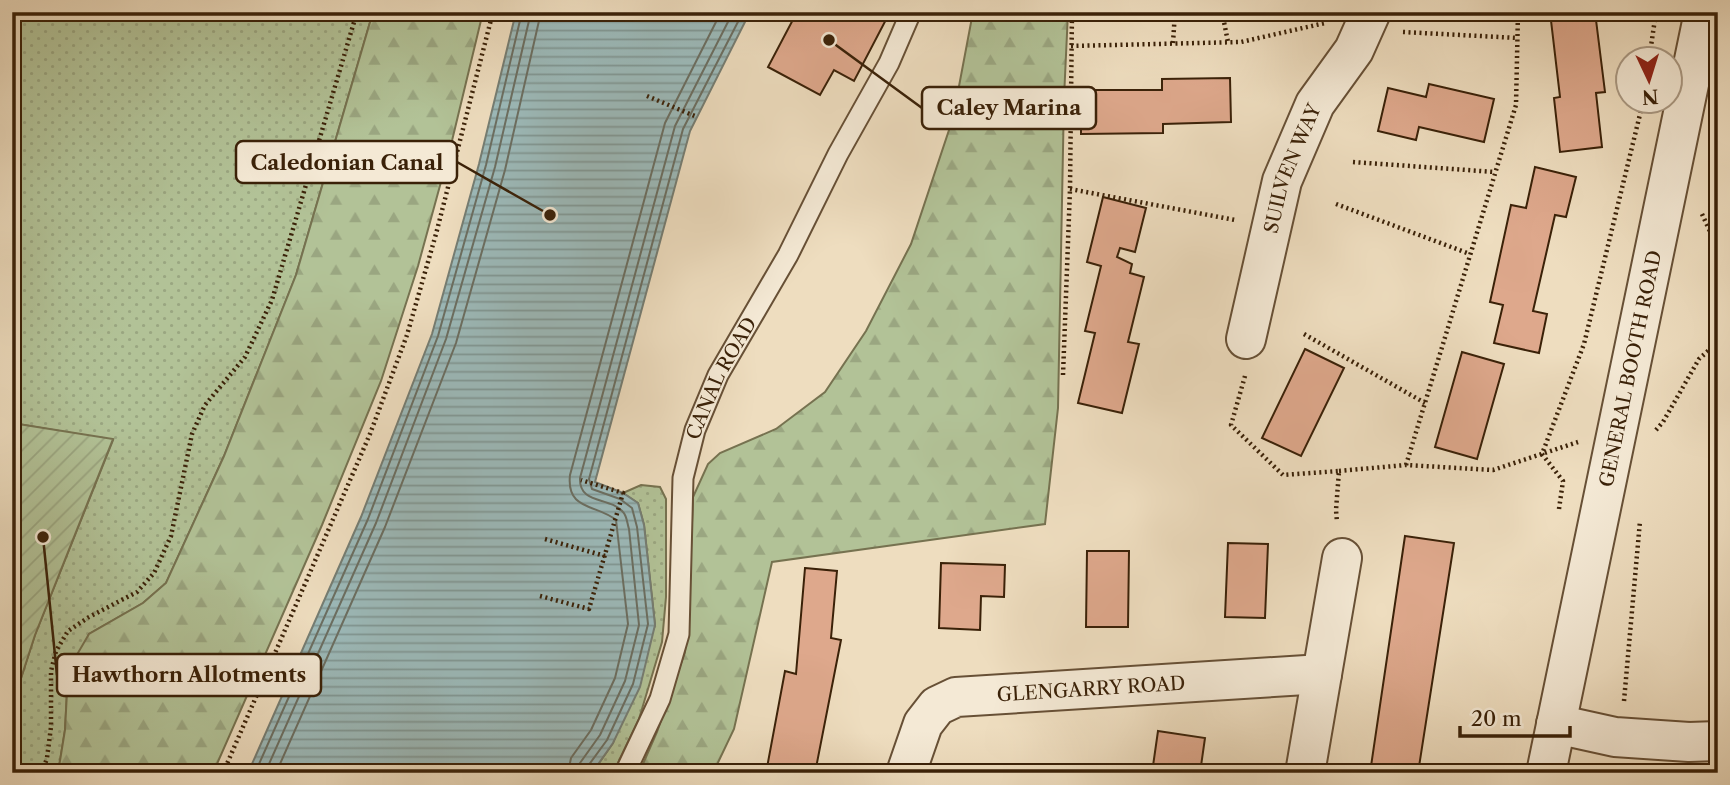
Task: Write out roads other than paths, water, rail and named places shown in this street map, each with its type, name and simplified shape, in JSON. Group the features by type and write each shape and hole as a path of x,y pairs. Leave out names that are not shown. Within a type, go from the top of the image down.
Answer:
{"street":[{"name":"GENERAL BOOTH ROAD","path":"1546,773 1704,12"},
{"name":"SUILVEN WAY","path":"1245,339 1282,181 1315,104 1354,50 1369,17"},
{"path":"1305,773 1342,558"},
{"name":"GLENGARRY ROAD","path":"906,773 923,724 937,706 956,697 1322,674"},
{"path":"1556,724 1615,737 1689,742 1718,741"}],"lane":[{"name":"CANAL ROAD","path":"625,773 660,699 679,634 683,478 695,430 718,376 788,255 838,154 889,63 911,12"}],"water":[{"path":"516,12 750,12 690,131 595,482 623,493 638,503 644,525 655,625 640,687 613,743 592,773 248,773 361,517 432,334 479,164"}],"place":[{"name":"Caley Marina","path":"829,40"},
{"name":"Caledonian Canal","path":"550,215"},
{"name":"Hawthorn Allotments","path":"43,537"}]}
